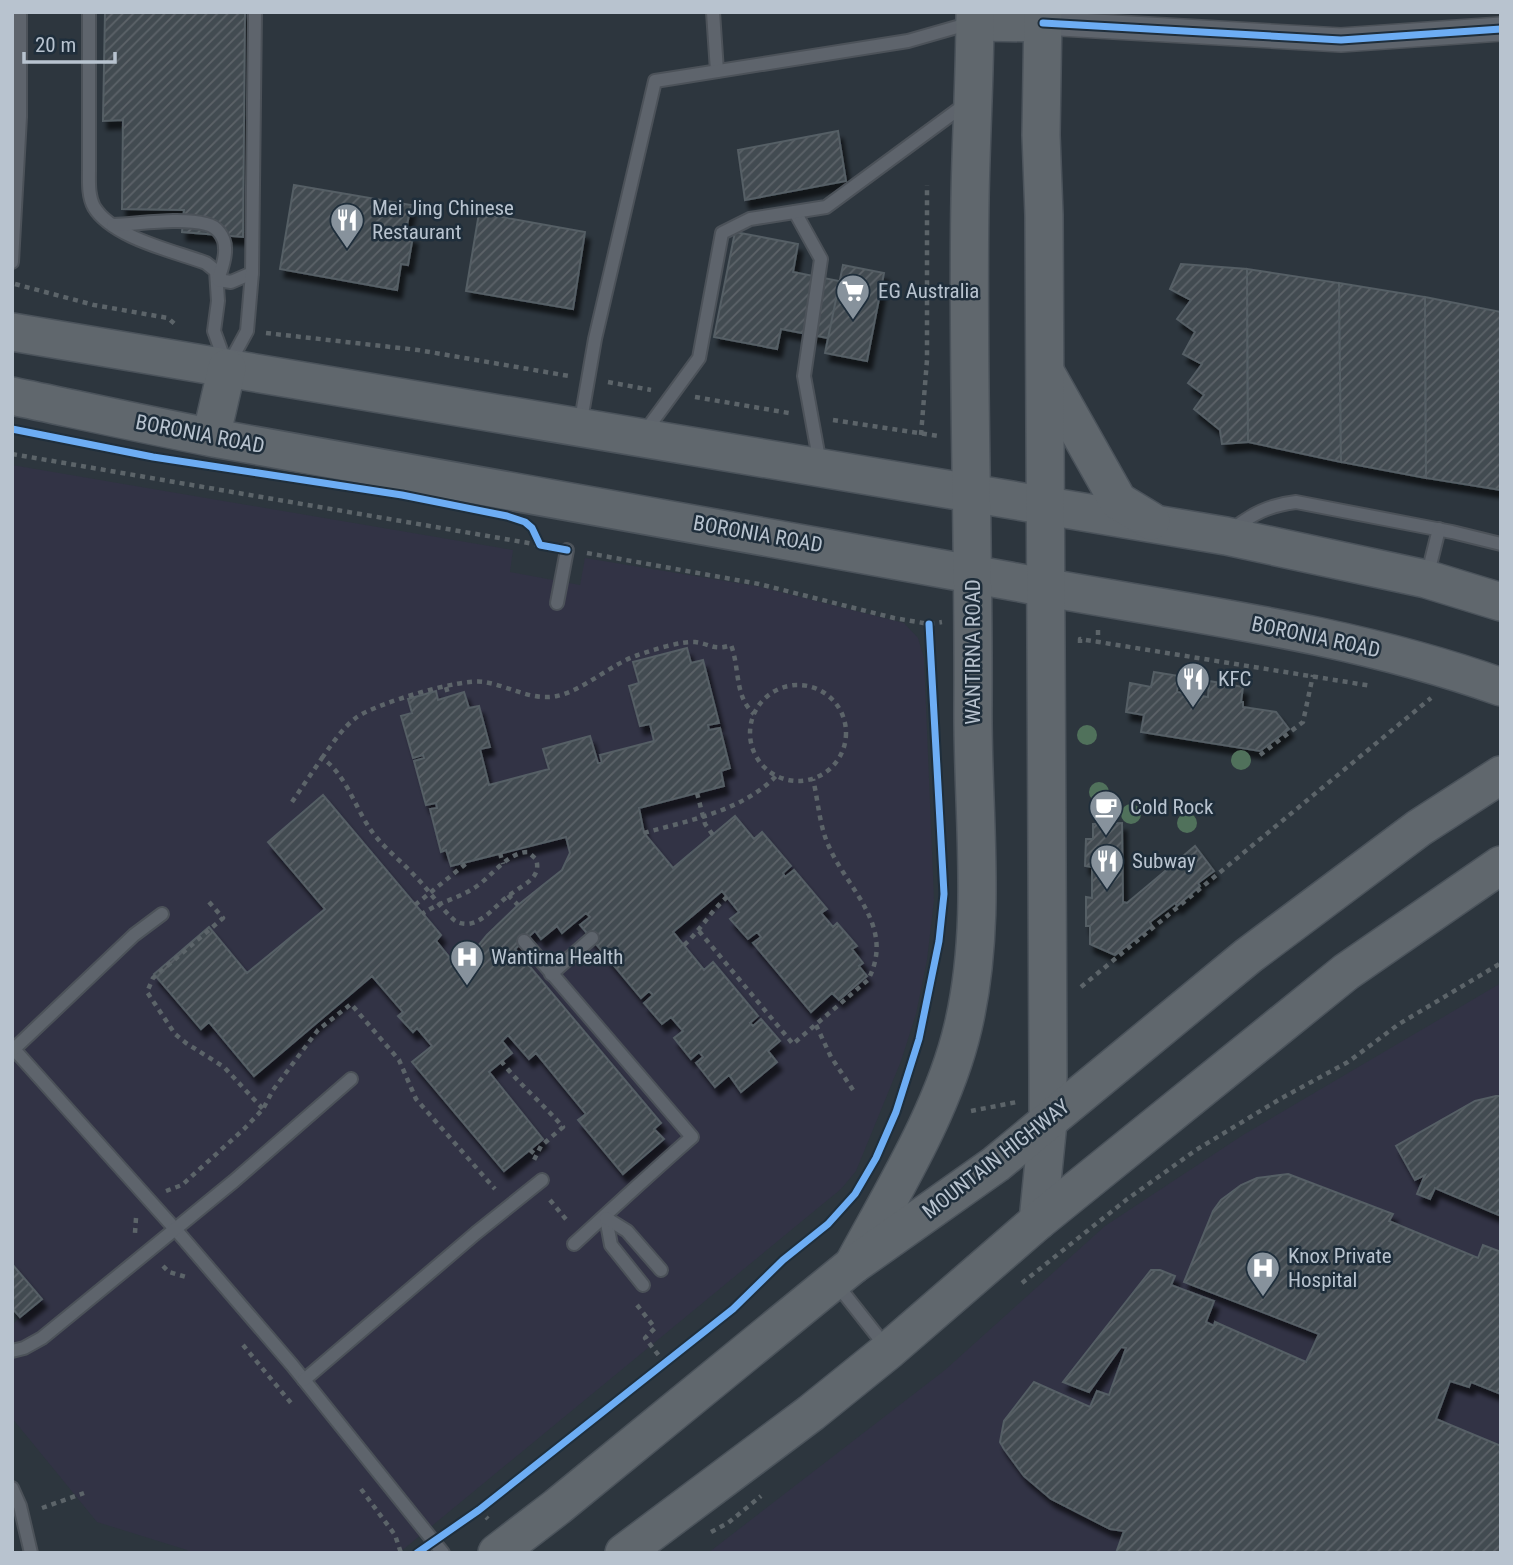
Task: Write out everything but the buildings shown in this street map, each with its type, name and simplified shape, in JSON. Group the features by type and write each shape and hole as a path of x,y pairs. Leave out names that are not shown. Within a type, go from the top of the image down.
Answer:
{"main road":[{"path":"975,17 1043,17 1041,135 1045,371 1048,1122 1038,1220"},
{"name":"WANTIRNA ROAD","path":"844,1273 897,1184 950,1071 963,1028 974,970 978,912 972,768 974,574 971,491 970,199 975,17"},
{"path":"12,332 971,491 1226,536 1426,579 1501,603"},
{"path":"211,437 228,368"},
{"path":"1045,371 1118,501 1156,524"},
{"name":"BORONIA ROAD","path":"12,396 211,437 1331,638 1425,661 1501,687"},
{"name":"MOUNTAIN HIGHWAY","path":"497,1553 844,1273 996,1164 1280,931 1419,828 1501,775"},
{"path":"624,1553 811,1413 889,1350 1038,1220 1346,972 1501,865"},
{"path":"1463,890 1501,884"}],"street":[{"path":"1043,17 1341,40 1501,29"}],"lane":[{"path":"12,262 20,12"},
{"path":"89,12 89,191 93,205 103,219 121,231 206,263 215,271 218,280"},
{"path":"228,368 247,331 252,274 255,12"},
{"path":"713,12 717,71"},
{"path":"580,426 587,379 655,81 908,41 975,17"},
{"path":"641,437 699,358 722,233 750,219 826,207 973,99"},
{"path":"795,212 821,259 804,376 820,467"},
{"path":"112,225 183,222 207,224 216,228 225,247 218,280 214,331 228,368"},
{"path":"218,280 231,282 252,274"},
{"path":"1226,536 1245,519 1264,509 1296,502 1439,529 1501,544"},
{"path":"1426,579 1439,529"},
{"path":"556,603 567,550"},
{"path":"162,914 134,935 13,1048 176,1230 304,1380 443,1553"},
{"path":"551,974 592,939"},
{"path":"524,941 692,1137 574,1244"},
{"path":"12,1351 24,1349 42,1338 151,1251 351,1079"},
{"path":"304,1380 542,1180"},
{"path":"606,1217 627,1231 661,1270"},
{"path":"606,1217 611,1245 643,1285"},
{"path":"844,1273 889,1350"},
{"path":"12,1488 31,1553"}],"path":[{"path":"247,331 418,350 921,435 928,360 927,185"},
{"path":"12,284 94,305 168,318 180,329 214,331"},
{"path":"12,454 538,542 567,550 759,584 894,618 929,624 974,617"},
{"path":"929,624 930,637"},
{"path":"1080,639 1381,688"},
{"path":"292,802 322,758 355,718 389,703 477,681 495,684 522,695 559,696 636,655 685,643 696,642 717,649 731,645 742,699 754,714"},
{"path":"1260,755 1303,722 1313,676"},
{"path":"794,685 811,687 826,694 839,709 845,725 844,748 834,764 813,779 784,779 769,771 753,751 750,734 754,714 768,696 782,688 794,685"},
{"path":"446,687 449,696"},
{"path":"1419,695 1444,701"},
{"path":"1079,989 1431,698"},
{"path":"322,758 336,769 360,813 383,846 414,874 430,893 439,903 455,921 465,924 479,921 508,895 535,876 538,864 533,854 528,852 515,855 477,886 439,903 422,914"},
{"path":"644,833 703,817 740,802 777,775"},
{"path":"699,931 793,1044 868,980 876,956 874,928 869,913 828,844 822,828 813,779"},
{"path":"697,793 703,817 713,835"},
{"path":"500,853 503,864"},
{"path":"415,905 468,862"},
{"path":"508,895 518,905"},
{"path":"684,946 699,931 713,909 727,897"},
{"path":"209,902 223,918 153,978 147,992 175,1034 224,1068 263,1109"},
{"path":"1014,1289 1126,1200 1196,1150 1280,1098 1348,1062 1399,1024 1501,963"},
{"path":"193,1286 184,1275 169,1272 135,1233 136,1218 168,1189 182,1185 201,1169 263,1109 273,1090 318,1030 351,1004 399,1060 416,1098 495,1189"},
{"path":"816,1025 831,1057 855,1093"},
{"path":"501,1061 563,1127 541,1146 537,1156 525,1170"},
{"path":"929,1117 1018,1102 1048,1078"},
{"path":"530,1150 537,1156"},
{"path":"639,1307 655,1328 645,1338 664,1362"},
{"path":"237,1338 299,1412"},
{"path":"653,1371 674,1354"},
{"path":"358,1485 395,1535 401,1553"},
{"path":"22,1516 84,1493"},
{"path":"433,1541 490,1501"}],"shaded area":[{"name":"Wantirna Health","path":"12,465 513,550 510,572 580,585 585,558 756,586 904,623 918,638 924,658 934,900 927,960 916,1014 901,1061 856,1171 841,1189 399,1553 190,1553 97,1522 12,1418 13,1324 20,1317 12,1308"},
{"name":"Knox Private Hospital","path":"1501,983 1501,1553 708,1553 945,1370 1105,1226 1243,1135"}],"cycle path":[{"path":"1043,23 1341,40 1501,29"},
{"path":"12,429 153,457 402,495 507,516 525,522 532,528 540,545 567,550"},
{"path":"417,1553 479,1510 733,1309 783,1260 828,1224 855,1194 876,1158 896,1112 919,1039 939,941 944,894 929,624"}],"place":[{"name":"Mei Jing Chinese Restaurant","path":"347,250"},
{"name":"EG Australia","path":"853,321"},
{"name":"KFC","path":"1193,709"},
{"name":"Cold Rock","path":"1106,837"},
{"name":"Subway","path":"1107,891"},
{"name":"Wantirna Health","path":"467,987"},
{"name":"Knox Private Hospital","path":"1263,1298"}]}
